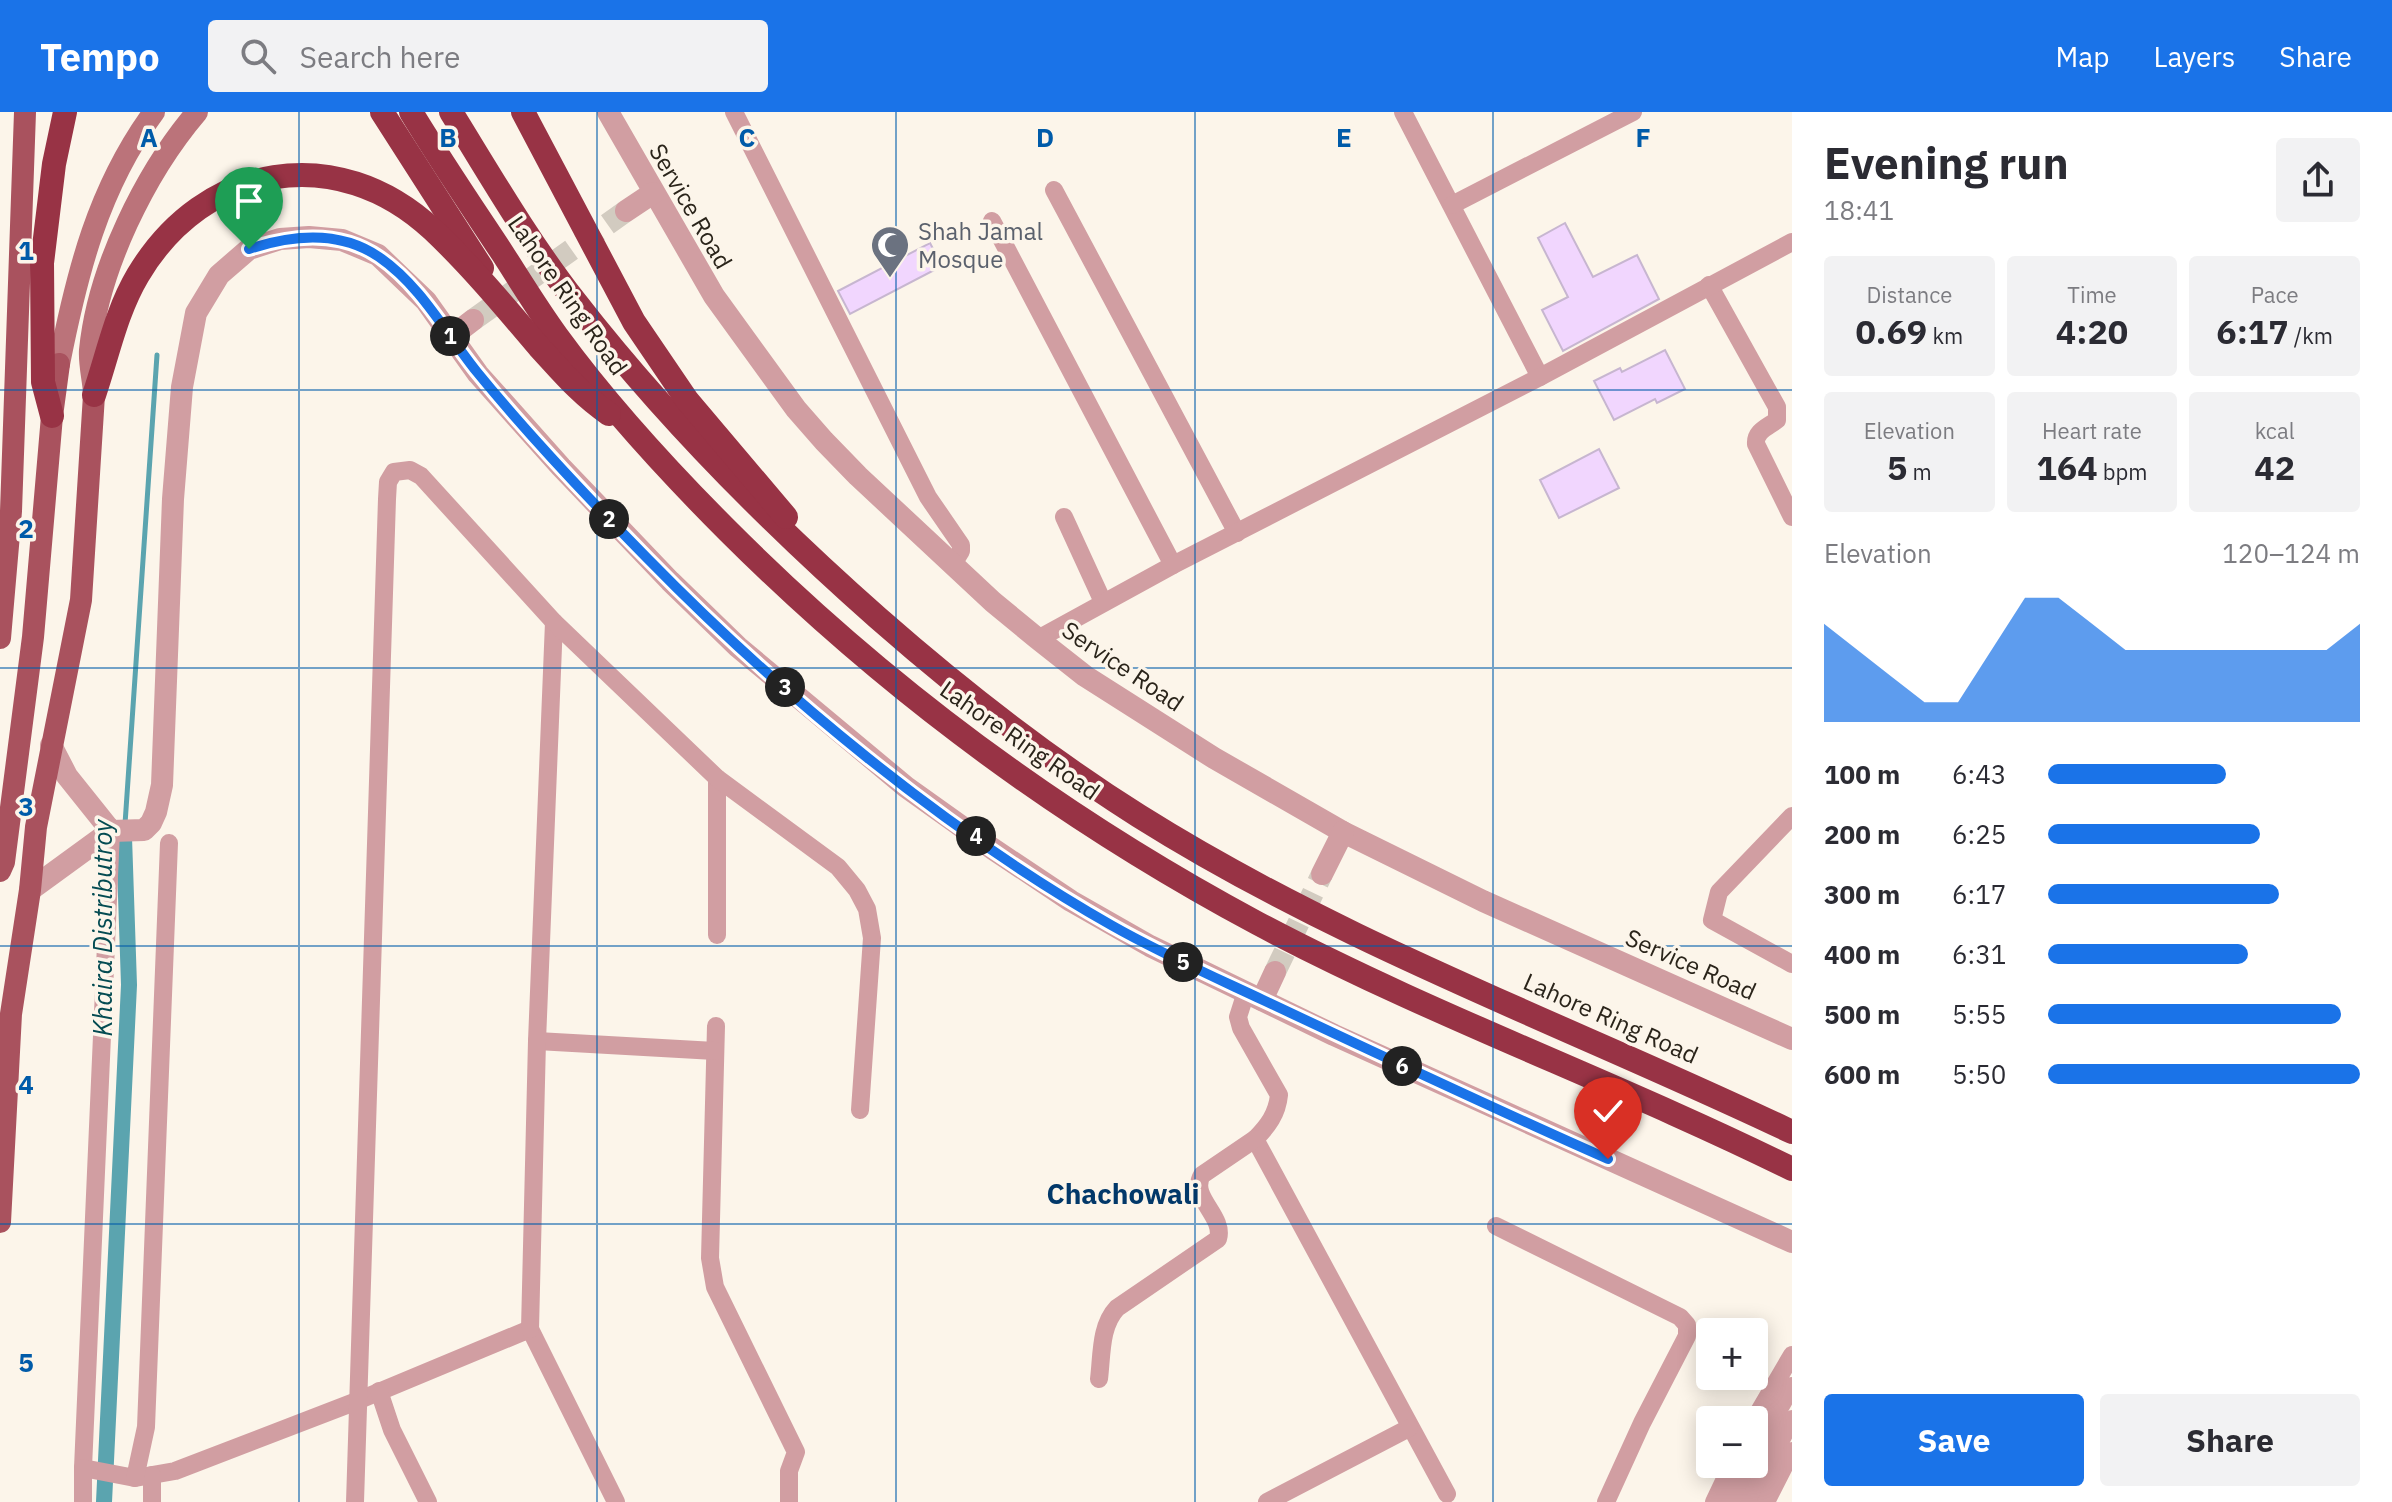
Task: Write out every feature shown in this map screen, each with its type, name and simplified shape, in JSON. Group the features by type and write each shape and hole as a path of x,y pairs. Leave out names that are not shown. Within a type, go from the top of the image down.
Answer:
{"highway":[{"path":"52,416 43,382 42,263 52,178 65,112"},
{"path":"59,364 54,285 65,156 73,112"},
{"path":"382,112 475,253 498,299"},
{"name":"Lahore Ring Road","path":"411,112 557,337 631,428 683,486 765,568 849,645 929,711 1099,829 1172,876 1258,923 1390,989 1734,1140 1792,1169"},
{"name":"Lahore Ring Road","path":"451,112 505,199 581,308 634,373 780,530 930,664 1005,723 1139,816 1278,894 1394,953 1792,1132"},
{"path":"523,112 634,322 687,400 772,498 830,576"},
{"path":"94,395 114,325 137,276 175,229 217,197 245,183 270,177 315,174 340,177 379,192 416,215 498,299 584,397 631,428"}],"main road":[{"path":"0,638 11,511 25,112"},
{"path":"1,865 33,637 59,364 81,262 91,235 117,172 154,112"},
{"path":"0,1222 11,1014 30,890 36,827 81,600 94,395 90,351 114,256 139,197 160,160 197,112"}],"street":[{"name":"Service Road","path":"608,112 714,296 796,409 832,450 953,564 1085,676 1214,758 1343,832 1483,901 1792,1039"},
{"path":"734,112 928,497 961,545 953,564"},
{"path":"1403,112 1540,377"},
{"path":"1452,205 1633,112"},
{"path":"1054,190 1237,533"},
{"path":"626,211 653,193"},
{"path":"992,221 1173,565"},
{"path":"30,890 116,832 144,830 156,812 162,785 173,499 182,387 196,313 219,275 249,249 280,239 309,237 342,240 378,255 426,301 478,374 660,572 738,647 906,787 1071,901 1150,946 1517,1119 1792,1242"},
{"path":"1038,639 1173,565 1540,377 1792,242"},
{"path":"1709,285 1777,407 1777,420 1759,432 1756,444 1792,517"},
{"path":"451,337 473,320"},
{"path":"355,1502 381,637 388,482 394,472 410,470 421,476 554,622 717,778 838,867 857,890 867,909 872,938 860,1110"},
{"path":"1064,517 1103,602"},
{"path":"554,622 537,1041 530,1329 616,1502"},
{"path":"51,745 67,776 116,832 89,1469 83,1502"},
{"path":"717,778 717,935"},
{"path":"1792,816 1719,892 1712,920 1792,964"},
{"path":"1322,874 1343,832"},
{"path":"152,1502 136,1476 146,1427 169,843"},
{"path":"1099,1379 1106,1326 1117,1308 1218,1239 1218,1225 1199,1190 1198,1181 1202,1175 1255,1139 1278,1107 1279,1095 1241,1028 1238,1017 1275,972"},
{"path":"716,1026 710,1258 715,1287 796,1452 789,1471 789,1502"},
{"path":"537,1041 715,1051"},
{"path":"1255,1139 1447,1494"},
{"path":"1496,1226 1667,1310 1687,1325 1687,1336 1606,1502"},
{"path":"89,1469 136,1476 175,1471 357,1401 530,1329"},
{"path":"1762,1406 1792,1355"},
{"path":"1768,1429 1792,1386"},
{"path":"379,1391 392,1430 428,1502"},
{"path":"1749,1502 1792,1419"},
{"path":"1267,1502 1409,1428"},
{"path":"1766,1502 1792,1451"},
{"path":"1714,1502 1725,1478"},
{"path":"1730,1502 1742,1478"}],"building":[{"path":"1565,223 1593,277 1637,255 1659,299 1563,351 1542,310 1568,297 1538,238"},
{"name":"Shah Jamal Mosque","path":"930,243 942,266 850,314 838,291"},
{"path":"1665,350 1685,389 1657,403 1655,399 1614,420 1594,381 1620,368 1622,372"},
{"path":"1599,449 1619,488 1559,518 1540,480"}],"waterway":[{"name":"Khaira Distributroy","path":"125,824 157,355"},
{"name":"Khaira Distributroy","path":"104,1502 129,985 124,837"}],"tunnel":[{"path":"473,320 626,211"},
{"path":"1275,972 1322,874"}],"place":[{"name":"Shah Jamal Mosque","path":"890,279"}],"district":[{"name":"Chachowali","path":"1123,1193"}],"route":[{"path":"249,249 280,239 309,237 342,240 378,255 426,301 478,374 611,522 738,647 906,787 993,849 1071,901 1150,946 1334,1035 1608,1159"}]}
